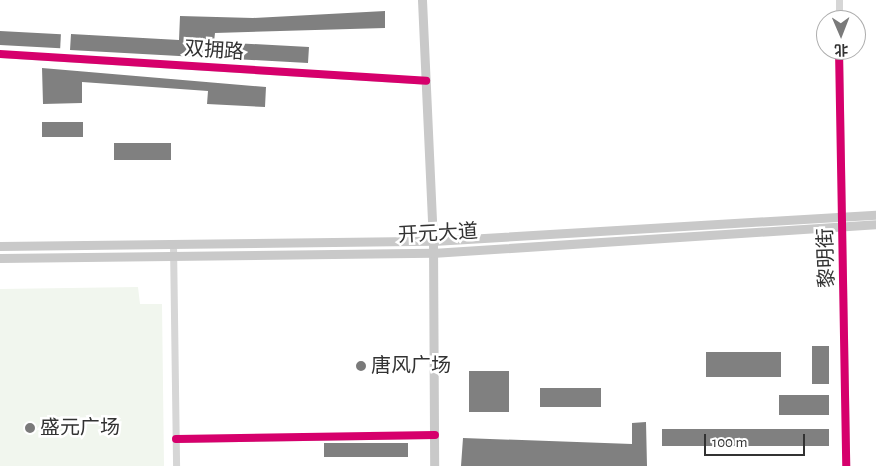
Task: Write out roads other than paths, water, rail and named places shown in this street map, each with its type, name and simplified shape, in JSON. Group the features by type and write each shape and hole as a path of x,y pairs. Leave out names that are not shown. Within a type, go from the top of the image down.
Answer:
{"main road":[{"path":"422,0 433,241 434,466"},
{"name":"开元大道","path":"0,258 432,253 843,221 876,215"},
{"name":"开元大道","path":"0,246 433,241 843,221 876,224"}],"street":[{"name":"双拥路","path":"0,54 426,81"},
{"name":"黎明街","path":"839,60 846,466"},
{"path":"173,244 176,466"},
{"path":"176,439 435,435"}],"place":[{"name":"唐风广场","path":"361,366"},
{"name":"盛元广场","path":"30,428"}]}
